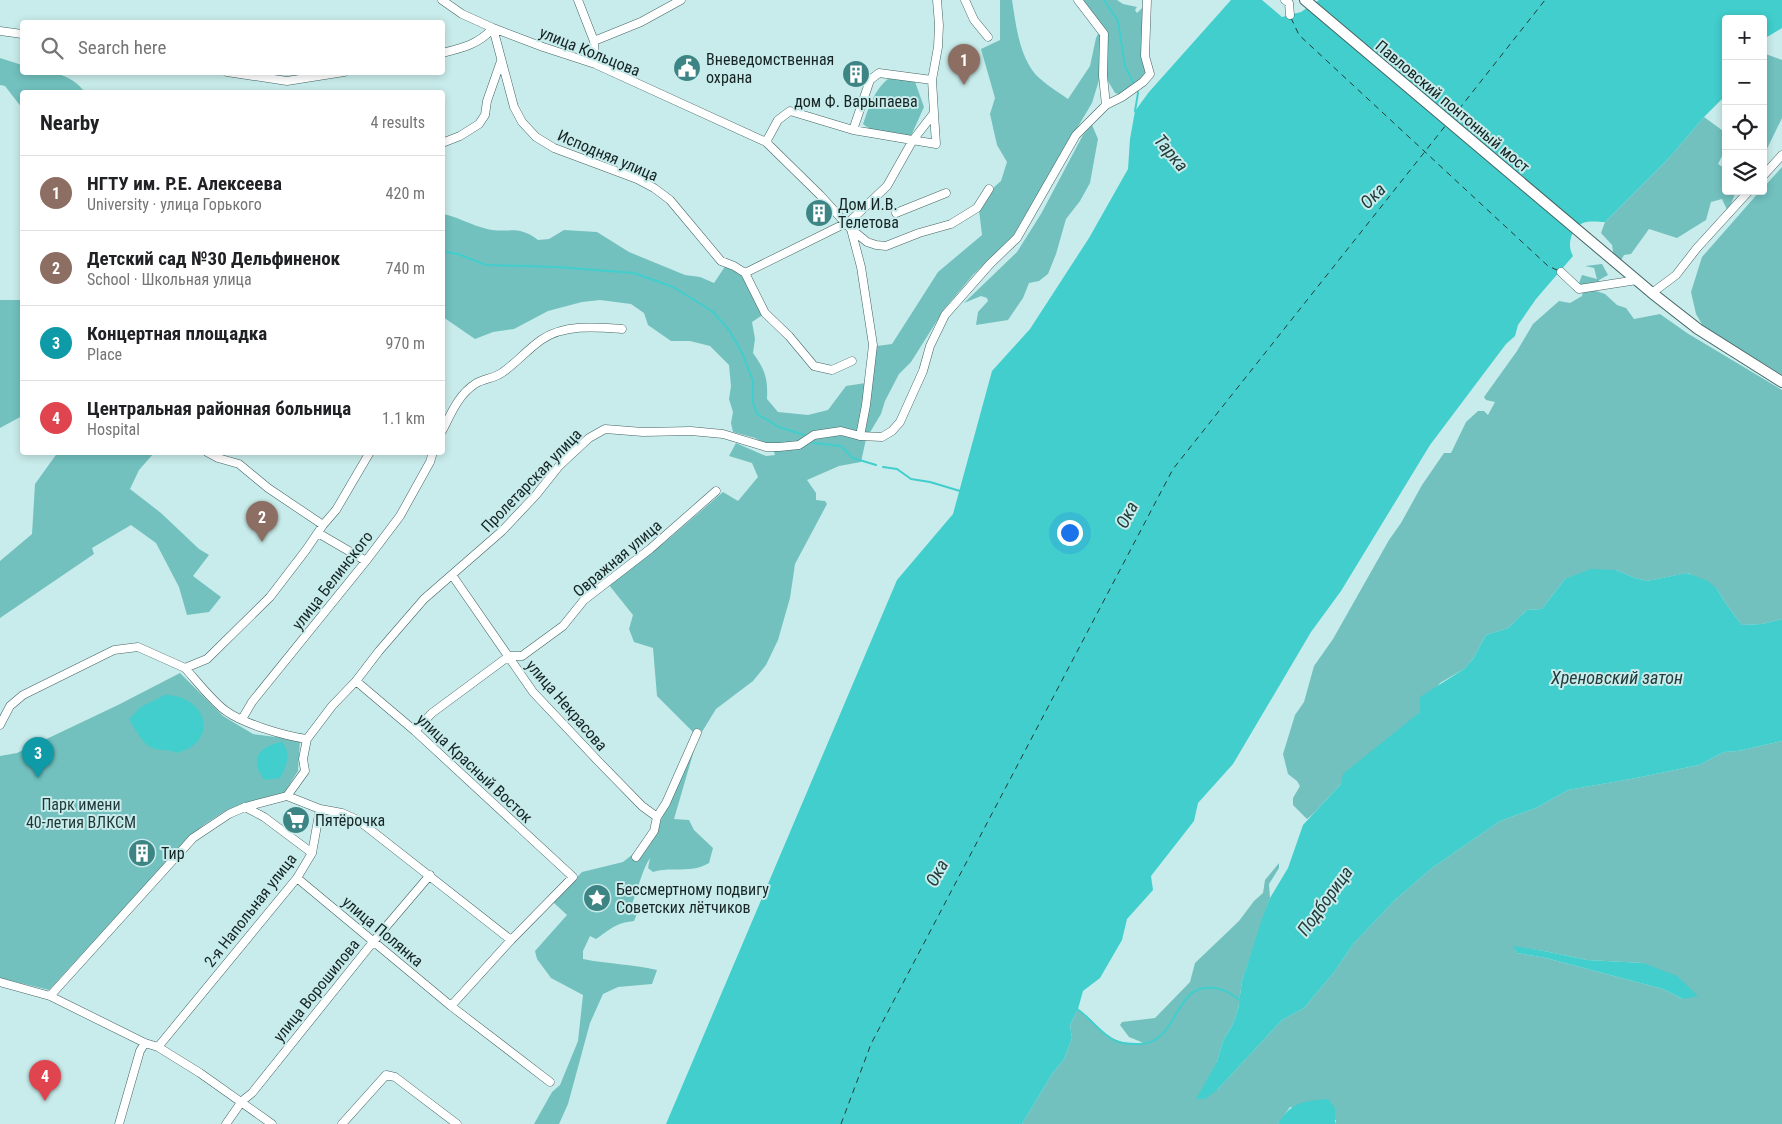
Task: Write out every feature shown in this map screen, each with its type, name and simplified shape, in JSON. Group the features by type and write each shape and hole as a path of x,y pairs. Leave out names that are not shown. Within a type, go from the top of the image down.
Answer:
{"main road":[{"name":"Павловский понтонный мост","path":"1307,2 1652,293 1698,329 1782,382"}],"street":[{"name":"улица Кольцова","path":"442,0 462,14 543,47 595,64 766,142 866,242 886,246 918,233 950,224 977,208 989,189"},
{"path":"578,0 594,41 595,64"},
{"path":"594,41 641,22 681,0"},
{"path":"766,142 778,120 786,112 790,111 852,130 936,144 932,80 938,46 937,0"},
{"path":"965,0 974,20 988,37"},
{"path":"1078,0 1104,34 1106,105 1143,82 1150,74 1145,47 1147,0"},
{"path":"1285,0 1289,3 1290,15"},
{"path":"445,51 473,45 486,37 494,28"},
{"name":"Исподняя улица","path":"494,28 514,107 522,122 536,137 554,148 636,179 654,188 670,200 722,261 745,273"},
{"path":"0,31 20,34"},
{"path":"445,142 460,136 479,124 486,115 487,101 501,60"},
{"path":"852,130 870,80 879,73 932,80"},
{"path":"247,75 287,81 325,75"},
{"name":"Пролетарская улица","path":"307,739 332,706 356,681 378,651 424,599 502,531 536,495 559,466 589,438 605,428 643,432 691,431 723,434 766,447 799,445 814,435 841,431 860,436 882,437 892,431 900,422 923,371 930,346 945,314 990,264 1017,238 1076,135 1106,105"},
{"path":"852,361 832,370 814,366 789,336 765,313 745,273 842,225 849,226 888,186 913,140 934,113"},
{"path":"1767,172 1782,155"},
{"path":"896,213 946,193"},
{"path":"1652,293 1676,275 1745,195"},
{"name":"улица Кольцова","path":"849,226 861,267 874,345 860,436"},
{"path":"1561,272 1579,289 1637,280"},
{"path":"445,426 460,398 476,383 497,376 516,363 542,340 568,329 598,327 622,329"},
{"path":"212,455 239,464 268,488 323,525"},
{"path":"185,668 207,659 270,597 336,510 368,455"},
{"name":"улица Белинского","path":"242,719 252,702 366,562 400,516 432,455"},
{"name":"Овражная улица","path":"508,656 522,656 563,626 584,600 650,550 716,491"},
{"path":"318,533 366,562"},
{"name":"улица Некрасова","path":"452,575 533,692 642,806 656,817"},
{"path":"0,724 10,706 23,695 114,650 138,646 185,668 226,711 264,728 293,737 307,739 303,759 304,771 287,796"},
{"path":"415,731 432,713 508,656"},
{"name":"улица Красный Восток","path":"356,681 415,731 573,877 511,940"},
{"path":"636,856 654,831 656,817 666,803 697,733"},
{"path":"50,996 193,838 229,814 245,807 287,796 320,809 342,813 358,820 511,940 451,1006"},
{"name":"2-я Напольная улица","path":"158,1046 297,878 312,853 264,817 245,807"},
{"path":"312,853 320,809"},
{"name":"улица Ворошилова","path":"226,1124 242,1101 252,1093 373,942 430,875"},
{"name":"улица Полянка","path":"297,878 451,1006 550,1082"},
{"path":"0,982 50,996 145,1043 158,1046 242,1101 272,1124"},
{"path":"119,1124 140,1051 145,1043"},
{"path":"342,1124 386,1075 395,1077 457,1124"},
{"path":"443,1115 449,1124"}],"green space":[{"path":"1000,0 1012,0 1019,39 1030,67 1036,75 1068,99 1090,66 1099,32 1103,38 1100,77 1092,103 1013,236 973,275 945,308 911,362 899,374 885,401 881,414 866,439 861,462 839,466 807,480 816,493 816,500 825,501 827,504 795,564 790,598 778,640 766,665 753,681 716,709 697,740 674,819 689,820 694,830 713,848 709,863 695,868 653,872 648,868 650,858 632,904 638,911 634,921 618,925 596,939 590,936 583,951 583,959 657,970 652,984 618,987 603,994 590,1023 568,1104 559,1124 534,1124 552,1092 560,1085 578,1041 583,995 551,978 537,959 535,951 567,915 553,902 582,872 623,862 657,833 697,736 657,696 653,648 634,642 629,629 633,615 609,585 665,542 723,492 738,501 758,477 752,463 729,456 736,443 766,456 775,455 773,448 755,438 733,432 731,423 733,412 729,399 731,386 729,365 710,346 690,341 671,341 648,325 644,313 631,304 600,300 582,302 548,311 514,329 493,332 475,339 445,318 445,215 487,229 524,232 538,240 549,239 564,230 597,232 629,252 685,275 700,277 714,283 726,265 744,274 764,314 752,322 755,339 753,353 765,374 767,399 778,412 808,415 828,410 846,386 872,382 877,346 892,344 938,272 982,235 979,210 992,189 1001,181 1007,162 997,145 990,114 995,98 981,49 1000,40"},
{"path":"1082,0 1117,0 1123,4 1137,7 1135,10 1137,13 1144,6 1143,64 1146,73 1140,81 1122,95 1115,93 1105,76 1105,30"},
{"path":"1767,54 1782,60 1782,118 1767,149"},
{"path":"0,58 20,64 20,75 60,75 71,80 83,90 20,90 20,105 5,86 0,85"},
{"path":"889,78 914,79 924,107 910,138 874,132 863,124 876,93"},
{"path":"1704,117 1722,130 1722,156 1718,164 1722,166 1722,195 1734,195 1728,212 1722,199 1711,202 1706,220 1677,238 1649,229 1631,254 1624,255 1620,262 1614,257 1612,245 1601,233 1605,222 1669,158"},
{"path":"1092,125 1098,139 1090,183 1080,201 1066,219 1048,274 1039,281 1029,283 1023,298 1008,320 976,325 978,312 988,301 987,298 981,296 964,303 1017,252 1041,214 1083,135"},
{"path":"1782,167 1782,375 1703,326 1696,314 1691,292 1702,257 1756,195 1767,195 1767,184"},
{"path":"1602,264 1608,275 1599,280 1596,291 1605,294 1617,305 1626,308 1634,319 1660,314 1687,333 1782,390 1782,619 1762,624 1742,625 1717,589 1688,573 1647,581 1616,570 1565,579 1542,609 1527,610 1508,628 1486,635 1473,659 1464,669 1440,683 1420,712 1341,784 1307,819 1293,805 1293,798 1300,786 1288,774 1283,754 1295,715 1304,702 1314,666 1333,639 1389,540 1444,453 1451,453 1466,422 1478,411 1484,411 1488,415 1495,402 1486,400 1484,397 1517,351 1533,324 1559,301 1570,303 1582,296 1583,288 1578,286 1582,275 1597,279 1594,268 1585,266"},
{"path":"0,300 20,300 20,417 0,428"},
{"path":"56,455 152,455 139,470 130,489 161,513 199,549 209,555 193,576 221,597 209,612 187,615 179,587 156,543 131,525 92,548 94,554 0,618 0,561 32,534 35,484"},
{"name":"Парк имени 40-летия ВЛКСМ","path":"180,673 223,716 253,734 300,740 298,771 284,793 225,811 190,836 49,990 0,978 0,756 17,753"},
{"path":"1782,741 1782,1124 1335,1124 1336,1120 1290,1107 1278,1124 1022,1124 1052,1074 1064,1059 1072,1038 1070,1025 1078,1009 1114,1039 1122,1042 1146,1044 1129,1037 1120,1025 1122,1022 1155,1018 1190,982 1195,963 1239,921 1254,901 1263,893 1265,880 1279,863 1279,868 1269,884 1270,898 1242,981 1238,1010 1233,1024 1223,1041 1217,1062 1218,1089 1282,1020 1304,1008 1334,972 1354,943 1396,899 1432,868 1500,821 1536,808 1568,790 1699,765 1724,752 1738,751","holes":["1514,947 1587,960 1643,963 1683,999 1663,989 1546,958 1517,953"]}],"water":[{"name":"Ока","path":"1231,0 1262,0 1282,17 1301,12 1319,0 1782,0 1782,28 1767,37 1767,15 1722,15 1722,99 1669,158 1605,222 1583,223 1574,231 1570,243 1573,256 1536,299 1518,325 1515,336 1506,344 1430,445 1341,591 1311,632 1233,764 1198,803 1194,821 1151,876 1153,890 1127,919 1122,940 1100,978 1083,991 1078,1009 1070,1025 1072,1038 1064,1059 1052,1074 1022,1124 666,1124 897,580 953,514 992,371 1030,329 1089,238 1128,169 1130,139 1135,111 1149,92"},
{"name":"Хреновский затон","path":"1591,569 1616,570 1647,581 1687,573 1708,581 1717,589 1742,625 1762,624 1782,619 1782,741 1738,751 1724,752 1699,765 1568,790 1536,808 1500,821 1432,868 1396,899 1354,943 1334,972 1304,1008 1282,1020 1218,1089 1205,1099 1196,1099 1217,1062 1223,1041 1233,1024 1238,1010 1242,981 1262,919 1270,898 1288,868 1303,825 1341,784 1343,774 1420,712 1420,697 1464,669 1473,659 1486,635 1508,628 1527,610 1542,609 1565,579"},
{"path":"165,695 176,696 194,705 203,721 203,730 199,739 189,748 176,753 152,748 140,737 129,719 141,707"},
{"path":"282,742 287,751 287,760 280,778 265,780 257,766 258,755 267,747"},
{"path":"1513,946 1587,960 1643,963 1677,976 1698,996 1683,999 1663,989 1546,958 1517,953"},
{"path":"1328,1099 1335,1108 1335,1124 1278,1124 1288,1111 1299,1104"}],"waterway":[{"name":"Тарка","path":"1104,0 1118,21 1125,66 1135,86"},
{"name":"Тарка","path":"1137,90 1135,111 1137,112"},
{"path":"445,252 458,254 486,265 557,267 634,273 673,287 712,311 729,330 742,353 753,381 753,402 757,414 779,427 804,435"},
{"path":"813,443 841,446 853,458 876,465"},
{"path":"883,467 897,469 911,479 930,482 960,491"},
{"name":"Подборица","path":"1077,1009 1110,1038 1121,1043 1138,1044 1152,1041 1163,1034 1185,1000 1194,992 1206,988 1223,990 1240,1000"}],"ferry route":[{"path":"1452,118 1545,0"},
{"path":"1291,18 1299,35 1548,266 1557,270"},
{"path":"841,1124 871,1044 1173,469 1446,125"}],"place":[{"name":"Вневедомственная охрана","path":"687,68"},
{"name":"дом Ф. Варыпаева","path":"856,74"},
{"name":"НГТУ им. Р.Е. Алексеева","path":"964,85"},
{"name":"Дом И.В. Телетова","path":"819,213"},
{"name":"Детский сад №30 Дельфиненок","path":"262,542"},
{"name":"Концертная площадка","path":"38,778"},
{"name":"Пятёрочка","path":"296,820"},
{"name":"Тир","path":"142,853"},
{"name":"Бессмертному подвигу Советских лётчиков","path":"597,898"},
{"name":"Центральная районная больница","path":"45,1101"}]}
